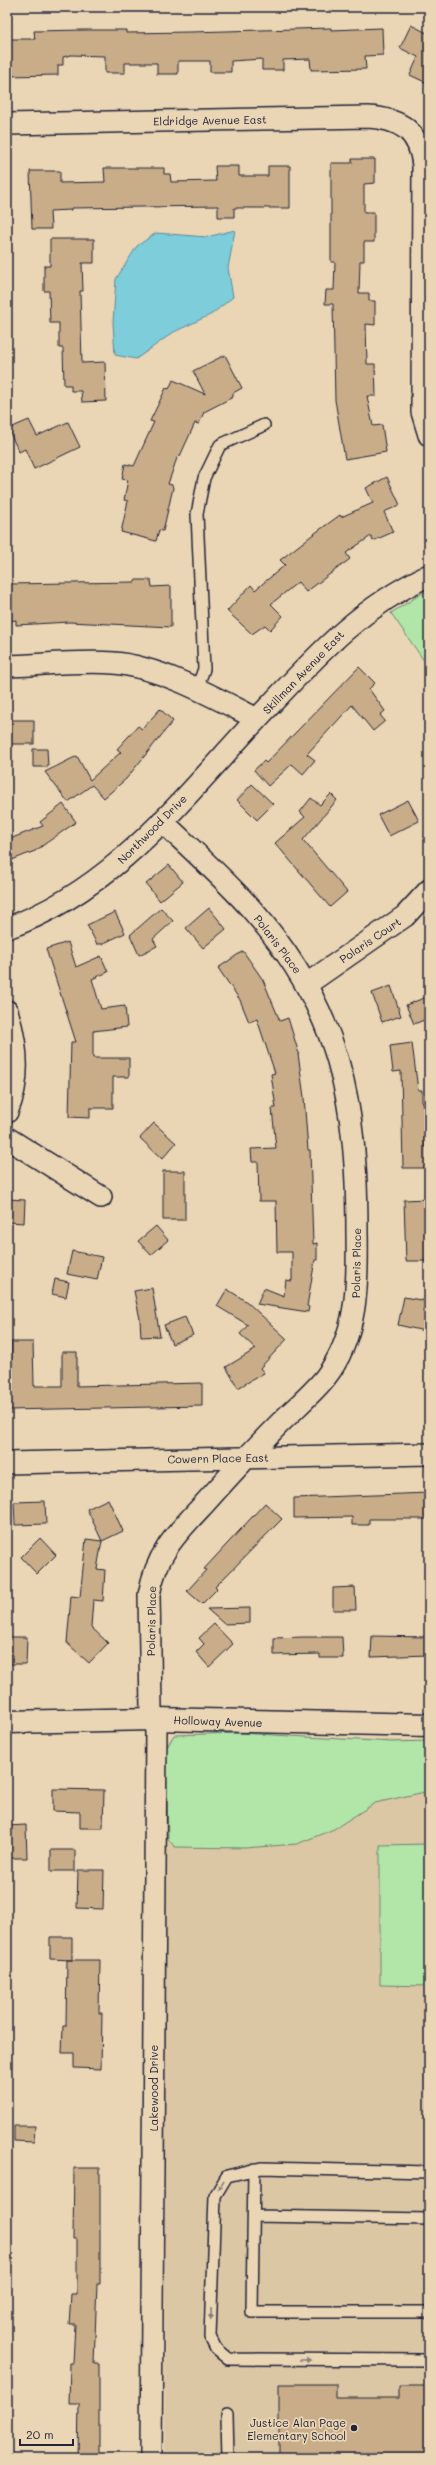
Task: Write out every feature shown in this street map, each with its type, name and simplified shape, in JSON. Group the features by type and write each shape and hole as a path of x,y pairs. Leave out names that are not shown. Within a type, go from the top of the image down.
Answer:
{"street":[{"name":"Eldridge Avenue East","path":"7,124 368,117 384,118 409,130 421,153 423,165 422,412 429,435"},
{"name":"Skillman Avenue East","path":"7,666 114,663 151,672 197,688 257,719 337,635 369,609 407,586 429,575"},
{"name":"Northwood Drive","path":"7,928 54,908 92,884 122,861 162,821 257,719"},
{"name":"Polaris Place","path":"154,1719 151,1709 149,1595 152,1576 159,1558 169,1543 246,1458 325,1377 344,1344 355,1307 358,1278 357,1171 352,1121 343,1077 332,1040 307,984 282,946 254,912 162,821"},
{"name":"Polaris Court","path":"307,984 405,916 429,890"},
{"path":"7,1011 14,1033 16,1058 14,1084 7,1112"},
{"path":"7,1138 101,1197"},
{"name":"Cowern Place East","path":"7,1463 429,1454"},
{"name":"Holloway Avenue","path":"7,1722 154,1719 429,1726"},
{"name":"Lakewood Drive","path":"151,2458 156,1741 154,1719"}],"lane":[{"path":"197,688 204,670 197,514 204,478 220,445 264,425"},
{"path":"429,2172 254,2169 227,2176 215,2196 210,2337 216,2349 228,2359 427,2360 429,2358"},
{"path":"254,2169 252,2312 429,2312"},
{"path":"254,2216 429,2219"},
{"path":"227,2415 228,2458"}],"shaded area":[{"path":"224,1734 429,1741 429,2458 165,2458 165,1744 174,1735"}],"green space":[{"path":"429,589 429,668 391,613"},
{"path":"239,1733 392,1742 429,1741 429,1791 375,1803 334,1829 297,1844 245,1848 175,1847 168,1839 166,1749 174,1735"},
{"path":"429,1844 429,1986 380,1985 380,1845"}],"water":[{"path":"235,230 228,268 233,297 212,314 174,332 136,359 115,355 113,323 116,279 137,246 156,233 207,237"}],"building":[{"path":"411,25 429,34 429,84 410,75 418,57 400,48"},
{"path":"331,28 331,30 382,28 383,55 365,56 366,69 311,70 310,59 283,60 283,70 262,70 262,59 231,61 231,72 210,72 210,61 178,61 178,74 157,74 157,63 125,63 125,73 105,73 105,56 71,55 63,57 63,65 58,65 58,75 7,76 7,39 35,39 34,31 126,30 126,33"},
{"path":"352,159 375,159 375,183 364,184 364,212 374,212 374,242 364,242 364,261 360,261 359,293 369,293 369,301 375,301 375,325 366,324 367,364 375,364 376,396 367,396 373,426 382,425 386,452 345,459 335,400 333,304 325,304 326,290 334,290 335,262 331,262 331,163 352,163"},
{"path":"215,166 239,166 239,176 268,176 268,166 290,166 290,208 234,208 234,217 218,217 218,206 71,208 71,210 50,211 51,229 32,229 30,171 60,171 60,183 105,182 104,168 164,168 164,174 170,174 171,182 216,181"},
{"path":"50,239 94,239 94,263 82,263 83,291 80,291 82,363 105,362 106,401 82,402 81,391 71,391 71,385 64,385 63,348 59,348 59,323 50,323 49,291 44,291 44,266 50,266"},
{"path":"225,355 242,388 233,393 233,397 204,412 199,424 195,423 180,456 178,455 168,484 172,485 173,488 163,531 159,530 156,541 121,532 128,501 124,500 128,480 122,479 125,464 134,466 154,422 150,421 166,388 169,389 173,380 205,394 193,371"},
{"path":"29,420 37,436 68,422 80,447 34,469 25,449 19,452 8,429"},
{"path":"387,477 400,505 384,512 393,532 373,541 371,536 346,553 350,559 306,592 298,582 271,604 283,616 270,630 265,625 252,634 227,611 251,585 255,590 285,565 280,560 311,536 340,515 341,517 373,503 366,488"},
{"path":"135,580 151,580 152,587 171,586 171,627 69,622 16,625 16,620 7,621 7,584 135,582"},
{"path":"359,667 375,683 369,689 385,711 380,715 385,721 373,731 352,705 307,754 315,760 303,774 292,764 268,786 254,770 264,761 266,763"},
{"path":"160,709 173,721 126,779 104,798 92,785 68,802 45,772 77,756 90,780 121,752 117,749 138,726 142,729"},
{"path":"7,720 34,720 34,744 7,744"},
{"path":"33,749 47,749 48,767 33,767"},
{"path":"252,784 273,804 257,820 237,800"},
{"path":"331,794 337,800 303,840 347,892 330,907 275,843 305,817 300,812 311,798 320,805"},
{"path":"408,800 419,821 389,836 378,815"},
{"path":"63,804 76,822 35,851 12,860 7,840 43,826 40,822"},
{"path":"169,865 183,882 160,901 146,884"},
{"path":"161,908 173,921 153,939 157,946 139,955 130,935"},
{"path":"209,908 226,929 203,948 186,928"},
{"path":"115,912 125,933 102,944 97,944 87,925"},
{"path":"68,942 76,967 101,956 108,972 92,979 101,1009 125,1006 127,1027 93,1031 93,1058 129,1058 129,1077 113,1077 113,1108 90,1108 90,1118 69,1117 71,1042 76,1042 46,949"},
{"path":"243,951 263,980 280,1021 288,1018 299,1054 308,1150 310,1150 313,1244 317,1243 317,1260 315,1260 307,1306 309,1307 308,1312 257,1304 264,1288 284,1296 286,1280 292,1281 292,1252 277,1252 276,1201 259,1201 258,1162 252,1162 251,1149 276,1148 272,1108 276,1108 271,1074 275,1073 257,1019 249,1022 240,1000 218,968"},
{"path":"391,986 401,1016 382,1022 372,993"},
{"path":"429,996 429,1018 414,1024 406,1005"},
{"path":"412,1043 418,1090 422,1090 422,1103 424,1103 425,1147 429,1147 429,1168 403,1168 401,1071 393,1072 390,1046"},
{"path":"154,1123 176,1143 162,1159 140,1138"},
{"path":"163,1171 185,1171 185,1220 163,1220"},
{"path":"7,1199 25,1200 24,1223 7,1222"},
{"path":"427,1199 429,1261 406,1261 404,1200"},
{"path":"156,1226 168,1240 151,1255 138,1241"},
{"path":"72,1251 102,1257 97,1280 67,1274"},
{"path":"55,1279 69,1282 66,1297 52,1294"},
{"path":"152,1288 160,1336 141,1337 140,1319 134,1291"},
{"path":"227,1289 247,1302 287,1339 260,1368 264,1373 238,1388 226,1367 256,1349 240,1334 248,1325 217,1306"},
{"path":"404,1297 426,1301 423,1312 429,1314 429,1332 398,1325"},
{"path":"185,1317 193,1335 172,1344 164,1325"},
{"path":"11,1342 33,1342 34,1386 62,1386 62,1352 77,1352 77,1386 202,1383 202,1406 7,1410 7,1387 12,1387"},
{"path":"429,1493 429,1519 369,1519 369,1525 352,1525 352,1517 294,1518 294,1498"},
{"path":"108,1499 123,1531 102,1541 87,1509"},
{"path":"45,1501 46,1524 15,1525 14,1502"},
{"path":"265,1503 282,1519 215,1587 217,1589 202,1604 187,1591 206,1570 204,1569"},
{"path":"40,1538 56,1555 37,1574 21,1557"},
{"path":"86,1539 102,1541 97,1569 105,1570 103,1601 93,1600 91,1627 108,1643 89,1663 67,1643 71,1596 80,1597"},
{"path":"355,1587 356,1610 333,1610 333,1588"},
{"path":"250,1608 250,1623 224,1624 207,1609"},
{"path":"214,1624 233,1644 209,1667 196,1652 204,1644 199,1638"},
{"path":"372,1636 429,1637 429,1655 371,1657"},
{"path":"7,1637 27,1637 26,1664 7,1664"},
{"path":"342,1637 343,1658 320,1658 320,1654 274,1655 274,1638"},
{"path":"53,1789 104,1790 103,1828 80,1828 80,1812 53,1811"},
{"path":"26,1825 27,1858 8,1858 7,1826"},
{"path":"51,1850 75,1850 75,1871 51,1871"},
{"path":"78,1870 104,1870 103,1909 77,1908"},
{"path":"50,1937 72,1937 72,1960 50,1959"},
{"path":"67,1960 100,1960 99,2013 102,2013 101,2069 74,2068 74,2053 62,2053 63,2026 66,2026"},
{"path":"14,2126 35,2126 34,2142 14,2141"},
{"path":"74,2168 100,2168 100,2284 97,2284 94,2364 99,2364 99,2458 78,2458 79,2404 69,2404 70,2363 73,2363 75,2324 69,2324 71,2294 77,2294 77,2239 73,2239"},
{"name":"Justice Alan Page Elementary School","path":"279,2384 336,2384 336,2398 399,2398 399,2386 429,2386 429,2458 279,2458"}],"place":[{"name":"Justice Alan Page Elementary School","path":"354,2428"}]}
